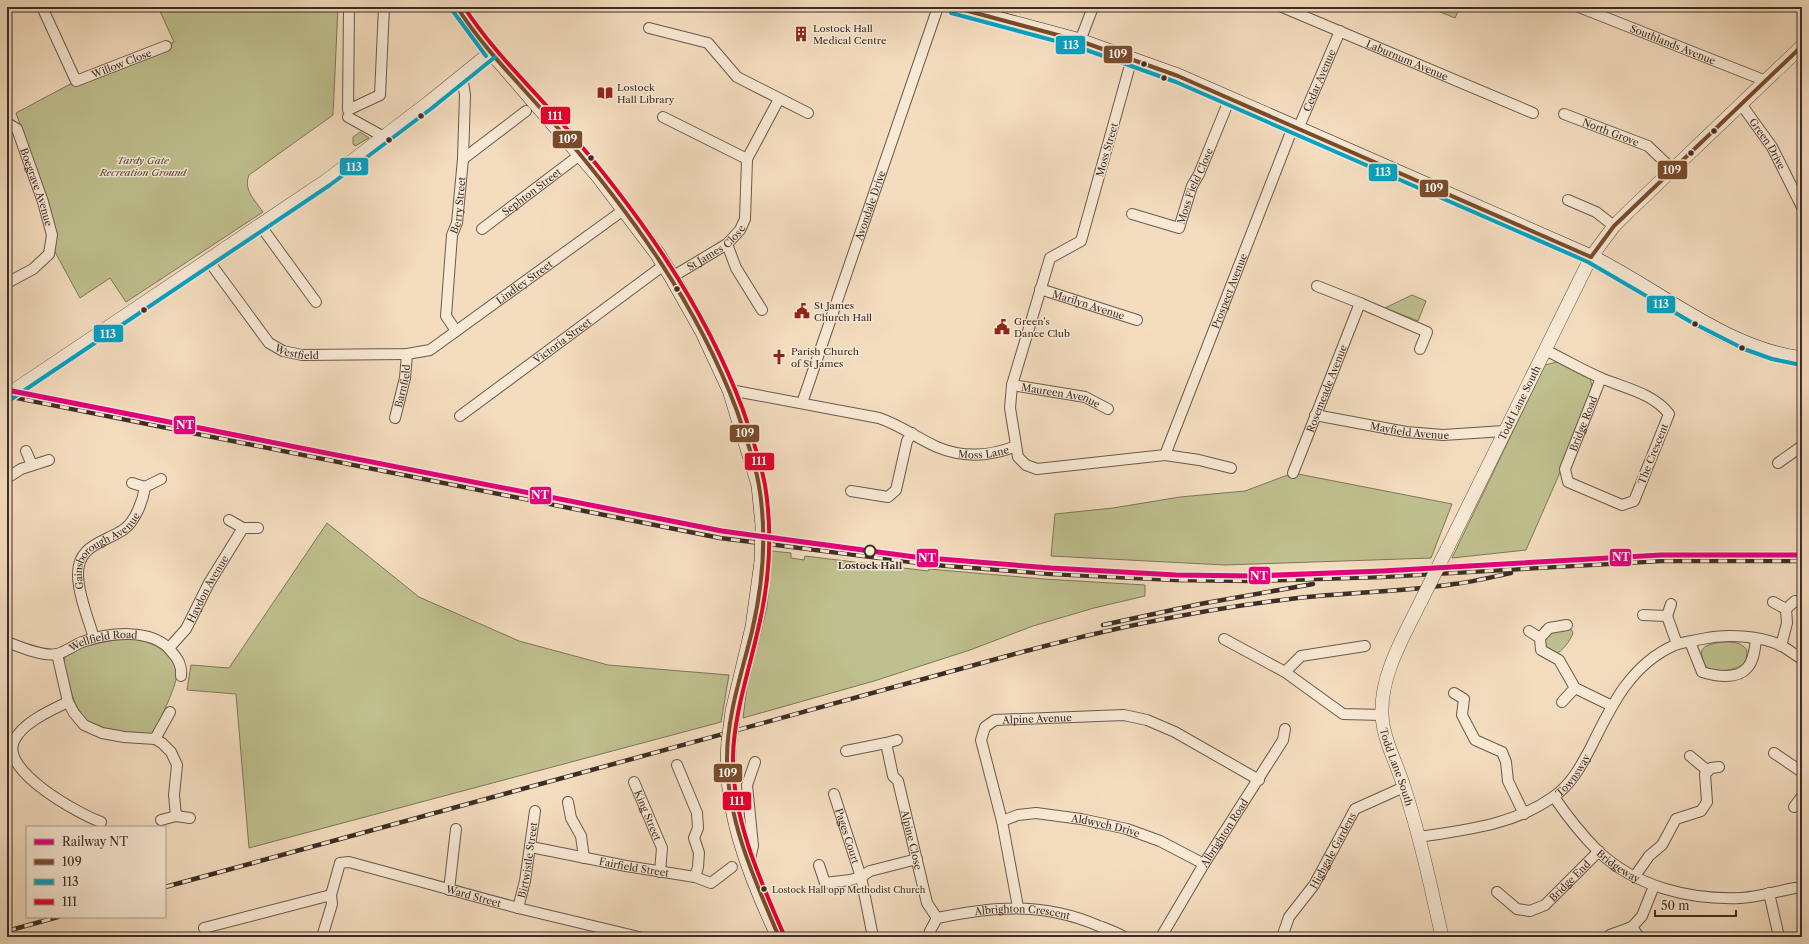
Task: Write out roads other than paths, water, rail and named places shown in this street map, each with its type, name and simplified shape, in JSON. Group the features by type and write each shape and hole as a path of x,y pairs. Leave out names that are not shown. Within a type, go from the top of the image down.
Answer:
{"main road":[{"path":"457,7 491,52 581,154 668,271 703,332 730,390 759,485 763,525 762,562 753,627 733,711 728,742 728,776 733,805 749,863 776,936"},
{"path":"954,7 1080,40 1132,58 1230,98 1591,257 1622,272 1722,332 1771,353 1802,359"}],"street":[{"name":"Willow Close","path":"42,7 76,81 166,46"},
{"path":"349,7 348,110 380,95 384,7"},
{"name":"Avondale Drive","path":"802,403 938,7"},
{"path":"1080,40 1093,7"},
{"name":"Laburnum Avenue","path":"1282,7 1533,113"},
{"name":"Southlands Avenue","path":"1579,7 1766,81"},
{"path":"649,28 708,43 737,77 808,113"},
{"name":"Cedar Avenue","path":"1296,128 1340,31"},
{"name":"Todd Lane South","path":"1442,937 1419,837 1404,787 1385,734 1382,715 1385,687 1389,672 1421,602 1504,431 1591,257 1614,226 1802,46"},
{"path":"7,394 327,180 409,118 491,52"},
{"name":"Moss Street","path":"1040,289 1050,258 1081,241 1132,58"},
{"name":"Berry Street","path":"456,331 446,316 452,235 457,223 463,159 465,95 462,76"},
{"name":"Moss Field Close","path":"1132,214 1179,228 1192,186 1199,174 1230,98"},
{"name":"St James Close","path":"668,271 727,244 740,230 745,220 747,159 779,99"},
{"name":"Green Drive","path":"1741,104 1772,147 1802,207"},
{"path":"463,159 526,111"},
{"name":"North Grove","path":"1564,114 1648,146 1673,170"},
{"path":"348,117 384,137"},
{"path":"663,117 747,159"},
{"name":"Boegrave Avenue","path":"7,123 17,129 44,202 52,235 49,254 33,269 7,282"},
{"name":"Prospect Avenue","path":"1165,455 1296,128"},
{"name":"Sephton Street","path":"482,229 581,154"},
{"path":"1568,200 1596,212 1614,226"},
{"name":"Lindley Street","path":"430,350 618,214"},
{"path":"260,225 316,302"},
{"path":"727,244 736,268 762,310"},
{"name":"Westfield","path":"208,260 268,343 283,351 302,355 407,354 430,350"},
{"name":"Victoria Street","path":"460,416 668,271"},
{"path":"1317,286 1427,332 1420,348"},
{"path":"1016,446 1010,408 1012,385 1040,289"},
{"name":"Marilyn Avenue","path":"1040,289 1136,320"},
{"name":"Rosemeade Avenue","path":"1293,473 1360,303"},
{"name":"The Crescent","path":"1545,350 1601,378 1650,398 1662,405 1669,414 1634,501 1622,505 1568,482 1565,469"},
{"name":"Barnfield","path":"395,418 405,378 407,354"},
{"name":"Bridge Road","path":"1565,469 1601,378"},
{"name":"Maureen Avenue","path":"1012,385 1085,397 1108,409"},
{"name":"Moss Lane","path":"730,390 879,418 895,424 946,450 974,455 1000,452 1016,446 1018,458 1026,465 1037,469 1165,455 1199,460 1231,468"},
{"name":"Mayfield Avenue","path":"1315,415 1406,432 1443,435 1504,431"},
{"path":"851,491 888,497 896,490 907,441 912,433"},
{"path":"1778,463 1802,446"},
{"path":"26,451 32,465"},
{"path":"7,478 13,473 49,460"},
{"path":"132,483 145,487 161,479"},
{"name":"Gainsborough Avenue","path":"94,638 80,592 78,575 80,560 90,546 124,529 138,509 144,496 145,487"},
{"path":"230,520 242,528 258,528"},
{"name":"Haydon Avenue","path":"169,648 186,629 209,584 242,528"},
{"path":"1786,609 1795,601"},
{"path":"1773,602 1786,609"},
{"path":"1671,604 1667,616 1677,644"},
{"path":"1781,646 1787,623 1786,609"},
{"path":"1643,615 1667,616"},
{"path":"1567,625 1549,628 1540,638 1541,650 1559,660 1575,688 1612,706"},
{"path":"1529,631 1540,638"},
{"name":"Wellfield Road","path":"7,642 35,652 56,654 94,638 133,634 150,637 169,648 178,659 182,669 181,676"},
{"name":"Townsway","path":"1419,837 1478,828 1524,814 1554,797 1570,782 1582,764 1612,706 1628,681 1643,666 1660,653 1677,644 1711,637 1736,636 1756,639 1781,646 1802,659"},
{"path":"1224,639 1285,672 1343,714 1382,715"},
{"path":"1690,642 1702,672 1715,677 1736,674 1747,669 1753,659 1756,639"},
{"path":"1285,672 1301,656 1365,646"},
{"path":"56,654 68,702 74,713 84,725 102,733 124,737 155,739 162,743 171,752 176,765 174,795 176,816"},
{"path":"1562,702 1575,688"},
{"path":"1454,693 1464,699 1462,716 1475,740 1502,752 1506,762 1508,781 1524,814"},
{"path":"68,702 38,718 25,728 13,742 10,756 22,771 41,788 84,816 101,822"},
{"path":"155,739 170,712"},
{"name":"Alpine Avenue","path":"1018,907 1002,821 981,740 985,728 995,720 1124,715 1146,720 1175,732 1259,780"},
{"name":"Albrighton Road","path":"1161,937 1204,864 1259,780 1283,740 1285,728"},
{"path":"846,751 897,740"},
{"name":"Alpine Close","path":"886,743 893,776 898,781 927,903 938,918"},
{"path":"1774,753 1802,772"},
{"path":"1690,756 1708,771"},
{"path":"749,863 753,846 747,785 756,762"},
{"path":"677,765 696,813 698,828 694,838 699,853 698,867 695,877"},
{"path":"1635,876 1649,856 1662,845 1676,819 1700,811 1707,802 1705,774 1711,768 1719,767"},
{"name":"King Street","path":"634,782 662,848 660,872"},
{"name":"Highgale Gardens","path":"1282,937 1289,917 1314,885 1355,809 1404,787"},
{"name":"Pages Court","path":"834,794 861,876 873,937"},
{"path":"1794,807 1802,796"},
{"name":"Bridgeway","path":"1554,797 1574,824 1599,851 1635,876 1654,886 1703,897 1742,898 1802,888"},
{"path":"568,802 571,818 581,836 584,858"},
{"name":"Birtwistle Street","path":"518,908 525,881 531,847 535,810"},
{"name":"Aldwych Drive","path":"1002,821 1018,816 1036,813 1081,819 1127,829 1160,841 1204,864"},
{"path":"161,820 176,816 190,818"},
{"path":"449,890 456,829"},
{"name":"Fairfield Street","path":"531,847 660,872 695,877 711,883 732,867"},
{"name":"Bridge End","path":"1497,892 1517,910 1530,911 1545,905 1599,851"},
{"name":"Pages Court","path":"819,865 825,883 850,880 870,871 917,859"},
{"name":"Ward Street","path":"322,937 332,904 331,895 340,863 349,862 518,908 639,937"},
{"path":"1610,935 1632,927 1642,916 1654,886"},
{"path":"1769,893 1779,937"},
{"path":"204,928 331,895"},
{"name":"Albrighton Crescent","path":"938,918 982,910 1018,907 1054,911 1089,921 1124,937"},
{"path":"931,937 930,931 938,918"},
{"path":"1632,927 1639,937"}],"railway":[{"path":"7,396 720,538 935,565 1051,574 1176,580 1253,581 1382,577 1661,561 1802,561"},
{"path":"166,887 1011,655 1118,628 1226,608 1318,596 1435,587 1511,573"},
{"path":"1103,625 1200,604 1313,584"},
{"path":"7,931 54,918"}],"rail line":[{"name":"NT","path":"7,390 722,531 915,557 1051,568 1176,575 1254,576 1382,571 1661,555 1802,555"}],"place":[{"name":"Lostock Hall Medical Centre","path":"801,34"},
{"name":"Lostock Hall Library","path":"605,93"},
{"name":"St James Church Hall","path":"802,311"},
{"name":"Green's Dance Club","path":"1002,327"},
{"name":"Parish Church of St James","path":"779,357"},
{"name":"Lostock Hall","path":"870,551"},
{"name":"Lostock Hall opp Methodist Church","path":"764,889"}],"park label":[{"name":"Tardy Gate Recreation Ground","path":"143,166"}]}
